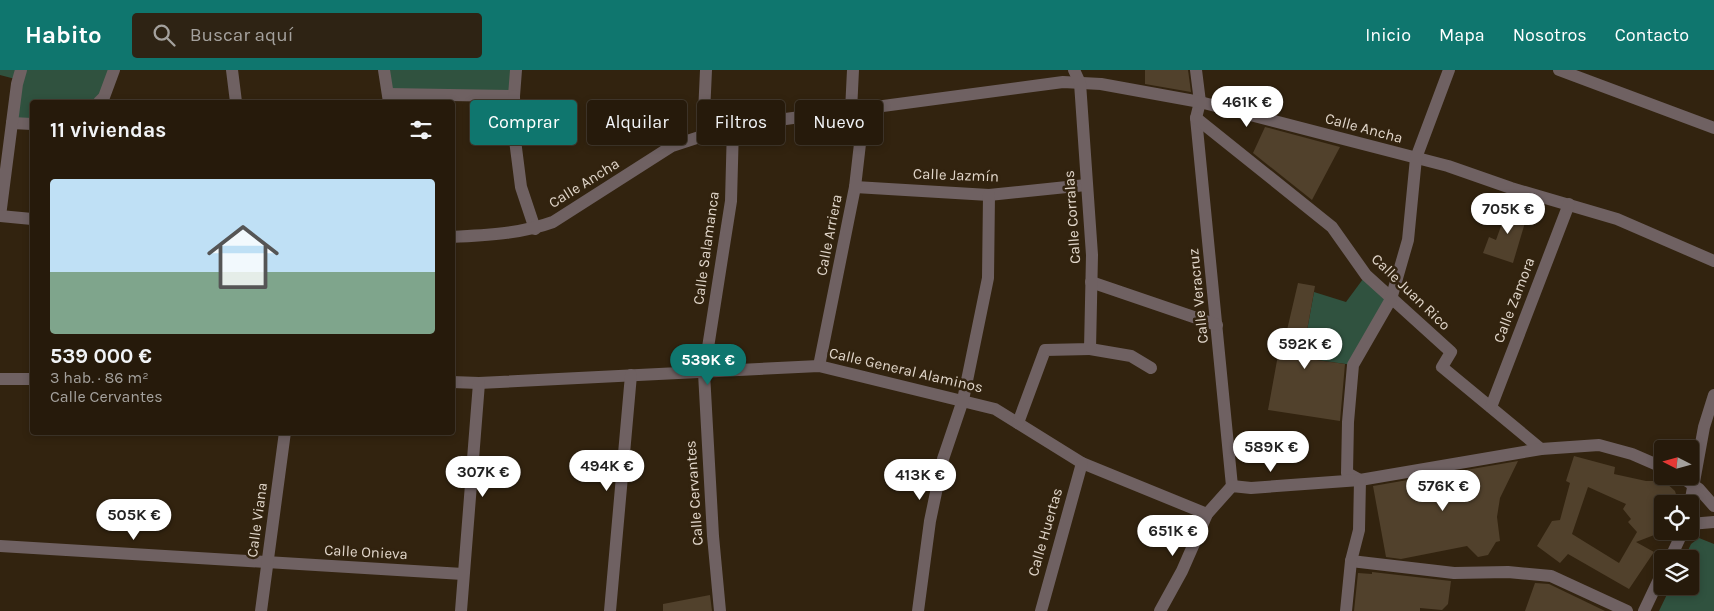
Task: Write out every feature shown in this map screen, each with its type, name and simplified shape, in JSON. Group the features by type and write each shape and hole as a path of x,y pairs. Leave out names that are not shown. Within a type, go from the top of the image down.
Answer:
{"street":[{"path":"22,70 12,123 0,216 30,219"},
{"path":"100,100 104,97 114,70"},
{"path":"232,70 236,100"},
{"path":"384,70 389,98 514,96"},
{"path":"516,70 514,96 515,140 521,187 534,228"},
{"path":"705,100 706,70"},
{"name":"Calle Arriera","path":"854,70 856,100"},
{"path":"1074,70 1080,83"},
{"path":"1196,70 1200,102"},
{"path":"1360,480 1347,473 1348,422 1353,365 1391,299 1408,240 1416,158 1449,70"},
{"path":"1560,70 1714,128"},
{"name":"Calle Ancha","path":"883,106 1063,82 1101,84 1200,102 1448,166 1510,188 1617,219 1714,261"},
{"name":"Calle Corralas","path":"1080,83 1092,255 1090,349"},
{"name":"Calle Veracruz","path":"1200,102 1196,118 1232,486"},
{"name":"Calle Juan Rico","path":"1196,118 1332,227 1366,275 1451,352 1442,367 1541,449"},
{"path":"12,123 30,124"},
{"name":"Calle Ancha","path":"455,237 500,234 534,228 552,222 672,146 697,138"},
{"name":"Calle Salamanca","path":"704,373 731,201 732,145"},
{"name":"Calle Arriera","path":"820,366 855,187 856,145"},
{"name":"Calle Jazmín","path":"855,187 989,195 1086,185"},
{"path":"918,611 930,521 943,459 963,400 988,278 989,195"},
{"name":"Calle Zamora","path":"1490,407 1569,204"},
{"path":"1091,282 1217,325"},
{"path":"1018,423 1045,350 1090,349 1131,356 1151,368"},
{"name":"Calle General Alaminos","path":"455,382 479,383 820,366 995,409 1082,463 1207,514"},
{"name":"Calle Cervantes","path":"704,373 713,536 720,611"},
{"path":"610,611 631,375"},
{"path":"0,379 30,379"},
{"path":"461,611 479,383"},
{"path":"1699,453 1704,427 1714,394"},
{"name":"Calle Viana","path":"262,611 285,435"},
{"path":"1160,611 1182,571 1207,514 1232,486 1250,488 1360,480 1541,449 1599,445 1632,454 1654,464"},
{"name":"Calle Huertas","path":"1041,611 1082,463"},
{"path":"1346,611 1351,561 1359,530 1360,480"},
{"path":"1694,485 1714,506"},
{"path":"1699,523 1714,522"},
{"name":"Calle Onieva","path":"0,546 464,574"},
{"path":"1351,561 1454,573 1508,572 1551,576 1627,611"},
{"path":"1644,611 1654,590"}],"green space":[{"path":"0,70 114,70 100,100 30,100 30,124 12,123 19,80 0,75"},
{"path":"384,70 516,70 514,96 388,94"},
{"path":"1366,275 1391,299 1353,365 1302,358 1314,292 1346,302"},
{"path":"1699,538 1714,544 1714,611 1659,611 1667,595 1699,595 1699,550 1688,550 1691,544 1699,540"}],"building":[{"path":"1145,70 1188,70 1191,92 1145,84"},
{"path":"1265,127 1340,147 1312,200 1253,153"},
{"path":"1509,204 1529,209 1513,263 1483,253 1489,237 1496,240"},
{"path":"1298,283 1315,286 1302,358 1345,364 1340,421 1268,410 1278,355 1287,330"},
{"path":"1574,456 1615,467 1614,474 1654,481 1654,485 1668,485 1675,491 1676,495 1654,495 1654,535 1636,542 1654,552 1629,589 1568,554 1560,563 1537,546 1552,521 1560,520 1570,483 1566,481","holes":["1588,487 1626,504 1623,509 1631,519 1628,522 1637,532 1619,563 1572,534"]},
{"path":"1518,461 1500,498 1497,517 1500,541 1496,542 1488,555 1478,557 1467,546 1401,559 1386,557 1373,486"},
{"path":"1372,572 1451,581 1448,604 1442,610 1420,608 1420,611 1354,611 1358,573 1372,574"},
{"path":"1535,583 1549,584 1605,611 1525,611"},
{"path":"710,595 712,611 663,611 663,604"}]}
